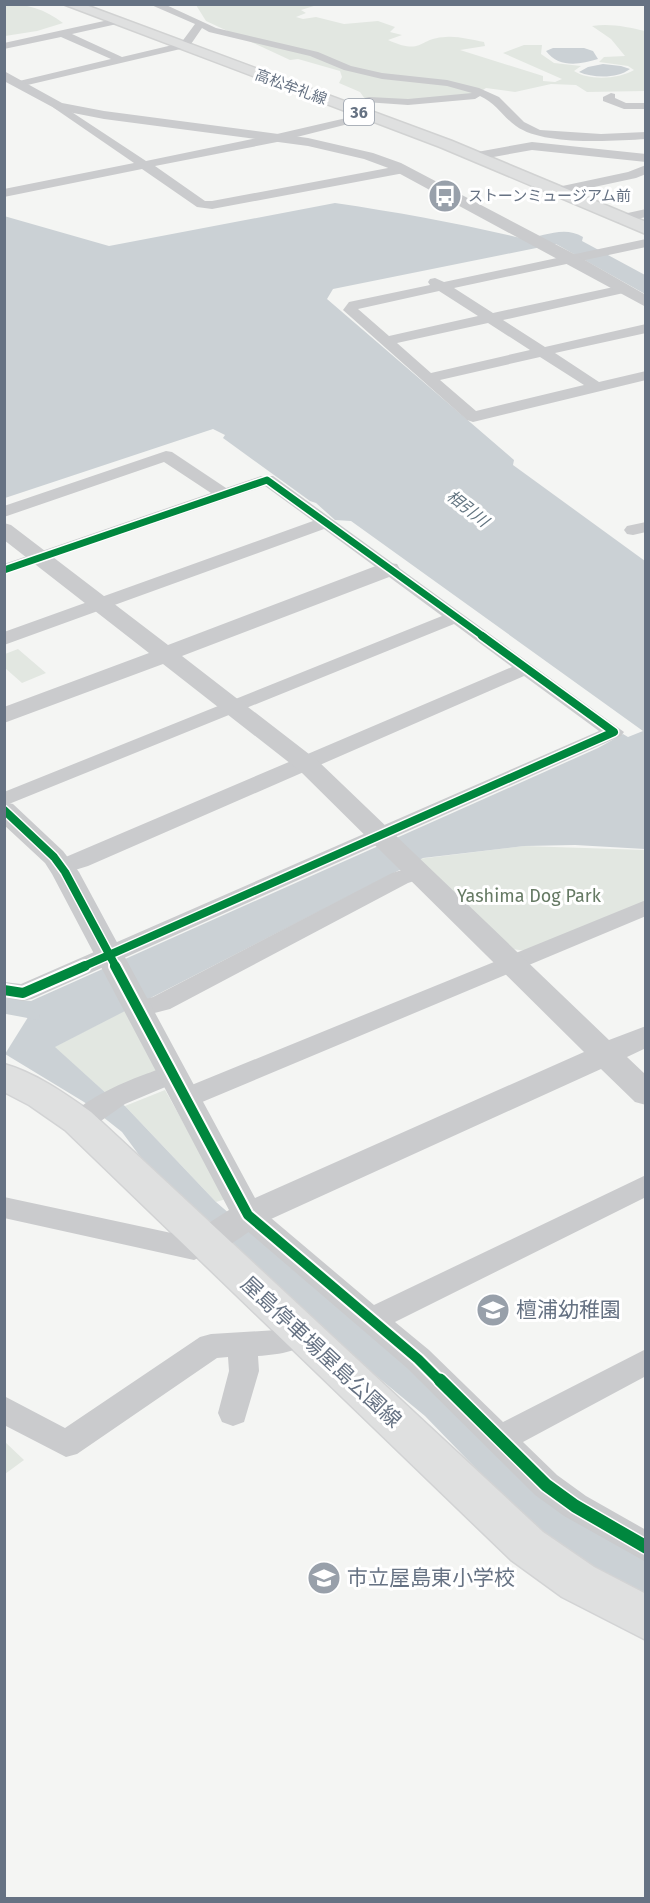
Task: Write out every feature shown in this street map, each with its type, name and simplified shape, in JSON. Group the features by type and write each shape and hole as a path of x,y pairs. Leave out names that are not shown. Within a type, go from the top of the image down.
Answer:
{"main road":[{"name":"高松牟礼線","path":"69,4 343,106 369,108 645,229"},
{"name":"屋島停車場屋島公園線","path":"4,1076 86,1118 205,1242 527,1546 578,1582 645,1618"}],"street":[{"path":"154,4 225,34 326,57 348,68 393,77 447,83 486,94 520,124 531,130 550,134 602,138 645,135"},
{"path":"4,46 113,22"},
{"path":"9,79 121,60 185,45 200,23"},
{"path":"60,33 121,60"},
{"path":"369,108 383,94 393,77"},
{"path":"9,79 58,106 202,204 212,205 404,169"},
{"path":"4,193 277,138 369,108 486,94"},
{"path":"611,96 607,99 624,106 645,106"},
{"path":"58,106 104,115 277,138 349,151 404,169 548,247 575,259 645,302"},
{"path":"602,138 645,125"},
{"path":"477,156 532,146 645,158"},
{"path":"557,191 627,176 645,169"},
{"path":"593,172 627,176"},
{"path":"619,219 645,213"},
{"path":"645,243 354,305 350,310 473,417 645,375"},
{"path":"428,277 597,387"},
{"path":"386,341 623,289"},
{"path":"428,378 645,328"},
{"path":"4,512 166,456 225,495"},
{"path":"4,570 267,480 614,732 112,959 23,993 4,990"},
{"path":"4,639 325,523"},
{"path":"4,529 306,763 645,1094"},
{"path":"4,716 389,569"},
{"path":"4,800 455,616"},
{"path":"62,867 526,668"},
{"path":"4,810 62,867 248,1215 436,1376 559,1496 645,1547"},
{"path":"137,1007 161,1003 415,869"},
{"path":"86,1118 116,1097 180,1086 511,963 645,907"},
{"path":"4,1207 194,1249 248,1215 645,1036"},
{"path":"374,1322 386,1312 645,1185"},
{"path":"4,1409 66,1444 211,1346 283,1342 298,1331"},
{"path":"233,1413 244,1371 243,1344"},
{"path":"501,1441 515,1431 645,1361"}],"green space":[{"path":"5,4 36,8 63,23 37,31 5,36"},
{"path":"196,5 317,5 301,10 306,13 296,17 303,19 316,17 344,24 378,21 395,27 390,32 402,35 388,40 400,45 415,46 446,37 484,42 485,46 460,50 543,76 543,81 555,82 562,79 503,53 524,45 542,45 541,54 554,63 581,66 574,71 588,76 612,77 634,70 628,66 599,62 604,57 625,56 611,39 592,26 612,25 632,28 645,31 645,91 587,92 576,85 551,84 515,92 486,88 477,94 429,99 365,99 360,92 339,83 342,77 340,71 298,59 290,60 206,21"},
{"path":"18,649 46,673 22,683 5,668 5,654"},
{"name":"Yashima Dog Park","path":"524,846 645,850 645,903 527,951 512,949 418,859"},
{"path":"126,1010 157,1072 107,1094 54,1047"},
{"path":"165,1090 226,1199 216,1202 125,1106"},
{"path":"4,1441 24,1460 5,1474 4,1474"}],"water":[{"path":"553,48 584,48 593,51 598,59 577,64 563,63 546,51"},
{"path":"603,64 630,69 619,75 605,76 579,72 588,67"},
{"name":"相引川","path":"335,203 426,218 516,237 533,237 557,232 574,233 583,237 582,241 645,275 645,294 556,244 333,289 327,299 514,460 513,465 645,561 645,849 575,845 524,846 423,858 55,1047 107,1094 125,1106 216,1202 317,1289 645,1561 645,1600 581,1563 532,1526 425,1416 300,1313 156,1178 122,1132 84,1102 5,1054 30,1014 4,1008 5,998 31,1001 598,748 623,734 628,737 643,731 351,521 335,520 316,503 223,438 225,435 213,429 5,498 4,216 109,246"}],"waterway":[{"path":"4,1010 36,1016"}],"cycle path":[{"path":"4,570 267,480 614,732 23,993 4,990"},
{"path":"4,810 54,857 65,872 248,1215 418,1359 546,1485 575,1506 646,1547"}],"place":[{"name":"ストーンミュージアム前","path":"445,196"},
{"name":"檀浦幼稚園","path":"493,1310"},
{"name":"市立屋島東小学校","path":"324,1578"}]}
